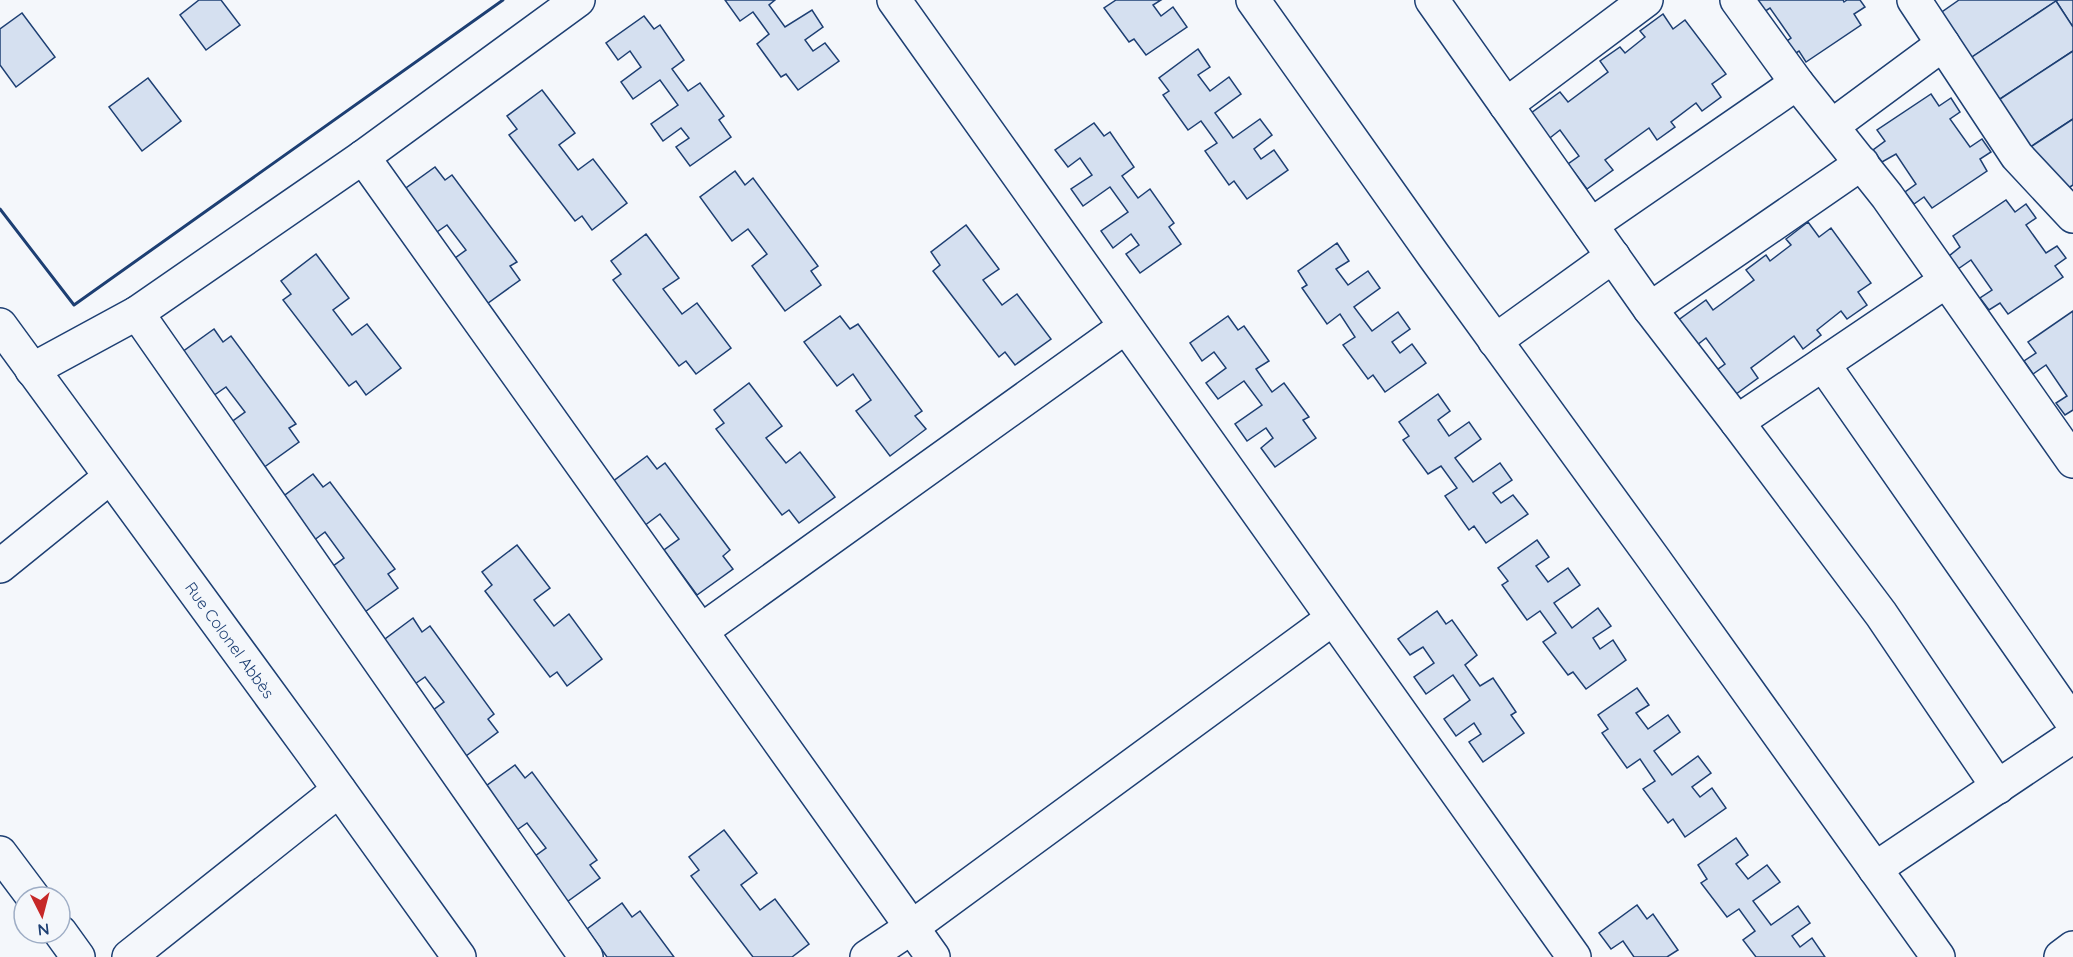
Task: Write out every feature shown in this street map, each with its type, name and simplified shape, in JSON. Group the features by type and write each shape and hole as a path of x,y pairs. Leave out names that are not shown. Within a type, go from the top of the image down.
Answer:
{"street":[{"path":"32,370 137,313 363,157 578,0"},
{"path":"894,0 1574,957"},
{"path":"1253,0 1938,957"},
{"path":"1432,0 1650,309 1881,614 1998,787"},
{"path":"1506,105 1612,10 1646,0"},
{"path":"1737,0 1797,83 1862,163 2073,461"},
{"path":"1923,3 1944,44 2017,156 2073,216"},
{"path":"1832,126 1944,44"},
{"path":"1591,225 1797,83"},
{"path":"363,157 933,957"},
{"path":"1650,309 1862,163"},
{"path":"1495,341 1613,256"},
{"path":"1737,422 1946,281"},
{"path":"137,313 586,957"},
{"name":"Rue Colonel Abbès","path":"0,325 459,957"},
{"path":"701,631 1125,327"},
{"path":"1823,364 2073,723"},
{"path":"0,566 110,477"},
{"path":"867,957 912,927 1332,619"},
{"path":"1875,869 2073,736"},
{"path":"129,957 339,789"},
{"path":"0,853 24,885"},
{"path":"2061,957 2073,948"}],"building":[{"path":"199,0 221,0 240,25 206,50 180,15"},
{"path":"725,0 775,0 769,5 785,27 812,10 823,27 805,40 813,51 825,43 839,61 798,90 786,74 781,77 757,44 769,34 753,12 740,21"},
{"path":"1116,0 1161,0 1153,5 1161,16 1173,7 1187,27 1146,55 1134,39 1129,42 1104,8"},
{"path":"1753,0 1843,0 1844,2 1860,0 1865,7 1854,14 1861,25 1806,62 1799,51 1788,58 1780,46 1791,38 1770,8 1756,17"},
{"path":"1959,0 2056,1 1969,59 1939,14"},
{"path":"2073,0 2073,27 2056,1"},
{"path":"2056,1 2073,27 2073,51 1997,101 1969,59"},
{"path":"22,13 55,57 16,87 0,65 0,29"},
{"path":"1663,14 1673,29 1685,20 1726,74 1712,84 1721,97 1702,111 1696,103 1671,122 1675,127 1657,140 1649,128 1605,160 1613,170 1587,189 1568,164 1579,156 1560,130 1546,141 1527,116 1560,92 1568,102 1608,72 1600,61 1620,47 1625,53 1645,37 1640,31"},
{"path":"644,16 654,29 660,25 684,60 672,69 688,91 700,83 724,116 719,120 731,137 690,166 676,147 689,138 681,128 663,141 651,124 678,105 660,80 633,99 621,82 641,67 630,51 618,60 606,43"},
{"path":"1198,49 1210,67 1198,75 1210,91 1229,77 1241,94 1215,113 1233,138 1260,119 1272,135 1254,149 1261,159 1274,150 1288,170 1247,199 1234,181 1229,185 1205,151 1217,143 1201,121 1188,130 1163,95 1169,91 1159,78"},
{"path":"2073,51 2073,119 2029,148 1997,101"},
{"path":"148,78 181,121 142,151 109,107"},
{"path":"542,90 575,133 559,145 578,170 593,159 627,203 592,230 582,216 575,221 509,135 517,129 507,116"},
{"path":"1931,94 1939,106 1951,98 1960,112 1950,119 1970,147 1982,139 1991,152 1980,159 1987,171 1932,208 1924,197 1914,204 1905,192 1916,184 1896,154 1882,162 1873,150 1885,141 1877,130"},
{"path":"2073,119 2073,185 2059,194 2029,148"},
{"path":"1094,123 1104,136 1110,132 1134,167 1122,176 1138,198 1150,189 1174,223 1169,227 1181,244 1140,273 1126,254 1139,245 1131,234 1113,248 1101,231 1128,212 1110,187 1083,206 1071,189 1092,175 1080,158 1068,167 1055,150"},
{"path":"435,167 445,180 452,175 517,262 510,266 520,280 484,306 451,261 466,250 447,225 431,236 399,193"},
{"path":"735,171 745,185 753,178 818,266 811,271 821,285 785,311 752,266 767,254 748,229 732,241 700,197"},
{"path":"2006,200 2015,212 2026,204 2036,218 2026,225 2046,253 2057,246 2066,258 2055,266 2063,277 2008,314 2000,303 1989,310 1980,298 1992,290 1971,260 1958,269 1949,256 1960,247 1953,236"},
{"path":"1808,222 1819,237 1831,228 1871,283 1858,292 1867,305 1847,319 1841,311 1817,330 1821,335 1803,349 1794,336 1751,368 1758,378 1732,397 1714,372 1725,364 1706,338 1692,349 1673,324 1706,300 1713,310 1754,280 1746,270 1766,255 1770,261 1791,245 1786,239"},
{"path":"966,225 999,269 983,280 1002,305 1017,294 1051,339 1015,365 1005,352 999,357 933,271 940,265 931,252"},
{"path":"646,234 679,278 663,289 682,314 697,303 731,348 696,374 686,361 679,366 613,280 621,274 611,261"},
{"path":"1337,243 1349,261 1336,269 1348,285 1368,271 1380,288 1354,307 1372,331 1398,312 1410,329 1392,342 1400,353 1412,344 1426,363 1385,392 1373,375 1368,379 1343,345 1355,337 1340,314 1327,324 1302,288 1307,285 1298,271"},
{"path":"316,254 349,298 333,310 352,335 367,324 401,368 366,395 356,381 349,386 283,300 291,294 281,281"},
{"path":"2073,311 2073,410 2065,415 2056,403 2067,396 2046,365 2033,374 2024,361 2036,353 2028,342"},
{"path":"840,316 850,329 858,324 922,411 915,416 926,429 890,456 856,411 871,400 853,374 837,386 804,342"},
{"path":"1228,316 1238,330 1244,326 1269,361 1256,369 1272,392 1284,383 1309,417 1303,420 1316,438 1275,467 1261,448 1273,438 1266,428 1247,441 1235,424 1262,405 1244,381 1218,399 1206,383 1226,368 1214,352 1202,361 1190,343"},
{"path":"214,329 223,342 231,336 296,424 289,428 299,442 263,468 230,423 245,412 226,387 210,398 178,355"},
{"path":"749,383 782,426 766,438 786,463 800,452 835,497 799,523 789,510 782,515 716,429 724,423 714,410"},
{"path":"1438,394 1450,411 1438,420 1449,436 1469,422 1481,439 1455,458 1473,482 1500,463 1512,480 1493,493 1501,503 1513,495 1528,514 1486,543 1474,526 1469,530 1445,496 1457,488 1441,466 1428,474 1403,440 1409,436 1399,422"},
{"path":"647,456 657,469 665,463 730,550 723,556 733,569 697,595 664,550 679,539 660,514 644,526 612,482"},
{"path":"313,474 323,487 330,482 395,569 388,574 398,588 362,614 329,569 344,558 325,532 309,544 277,501"},
{"path":"1537,540 1549,557 1536,566 1548,582 1568,568 1580,585 1554,603 1572,628 1598,608 1611,626 1593,638 1600,649 1613,640 1626,660 1586,689 1573,672 1568,675 1543,642 1556,633 1540,611 1527,620 1502,585 1508,581 1498,568"},
{"path":"517,545 550,588 534,600 554,626 569,614 602,659 567,686 557,672 550,677 485,591 492,585 482,572"},
{"path":"1437,611 1446,624 1452,620 1477,655 1465,665 1480,686 1493,678 1516,712 1511,715 1524,733 1483,762 1469,742 1481,734 1474,723 1456,736 1444,719 1470,700 1453,675 1426,694 1414,677 1434,663 1423,647 1410,655 1398,639"},
{"path":"413,618 422,632 430,626 494,714 488,719 498,732 462,759 429,713 444,702 425,677 409,688 377,645"},
{"path":"1637,688 1649,705 1636,713 1648,729 1668,715 1680,732 1654,751 1672,775 1698,756 1711,773 1692,787 1700,797 1712,788 1726,808 1685,837 1673,819 1668,823 1643,789 1655,781 1640,759 1627,768 1602,733 1608,729 1598,715"},
{"path":"515,765 525,778 532,772 597,860 590,865 600,878 564,904 531,859 546,848 527,823 511,834 479,791"},
{"path":"724,830 757,873 741,885 760,910 775,899 809,944 792,957 753,957 691,876 699,870 689,857"},
{"path":"1736,838 1748,855 1736,864 1748,879 1767,865 1780,882 1753,901 1771,925 1798,906 1810,923 1792,936 1800,947 1812,938 1825,957 1756,957 1743,940 1755,931 1739,909 1727,917 1701,883 1707,879 1698,865"},
{"path":"622,903 632,917 640,911 674,957 607,957 587,929"},
{"path":"1637,905 1647,919 1653,914 1678,950 1667,957 1634,957 1623,941 1611,949 1599,933"}],"wall":[{"path":"0,209 74,305 503,0"}]}
